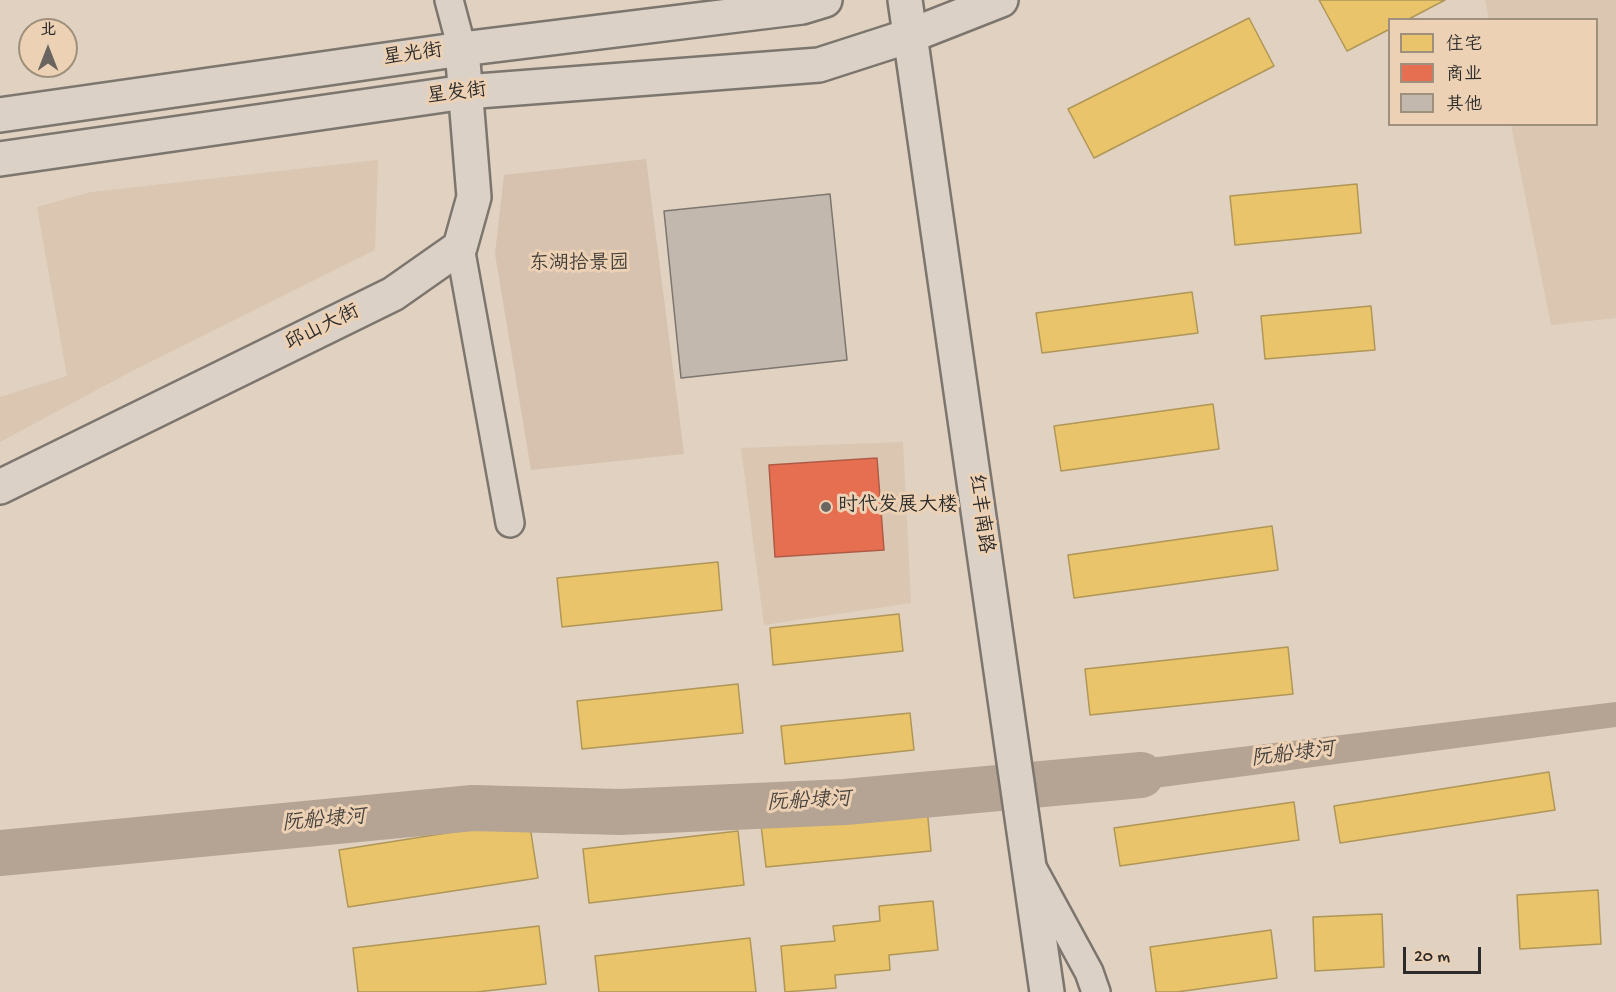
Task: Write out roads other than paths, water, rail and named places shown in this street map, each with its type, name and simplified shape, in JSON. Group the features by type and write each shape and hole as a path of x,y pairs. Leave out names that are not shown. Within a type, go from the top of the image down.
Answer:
{"main road":[{"name":"星光街","path":"0,115 462,49 802,7 825,0"},
{"name":"红丰南路","path":"905,0 912,35 1046,988"},
{"path":"912,35 1001,0"},
{"name":"星发街","path":"0,159 465,92 819,65 912,35"},
{"path":"460,247 474,197 462,49"},
{"name":"邱山大街","path":"0,487 393,294 460,247"}],"street":[{"path":"449,0 462,49"},
{"path":"460,247 510,523"},
{"path":"1026,856 1089,972 1096,992"}],"water":[{"path":"1616,702 1616,727 1079,798 1074,767"}],"waterway":[{"name":"阮船埭河","path":"0,853 473,808 620,812 845,802 1141,775"}],"place":[{"name":"时代发展大楼","path":"826,507"}],"park label":[{"name":"东湖拾景园","path":"579,265"}]}
